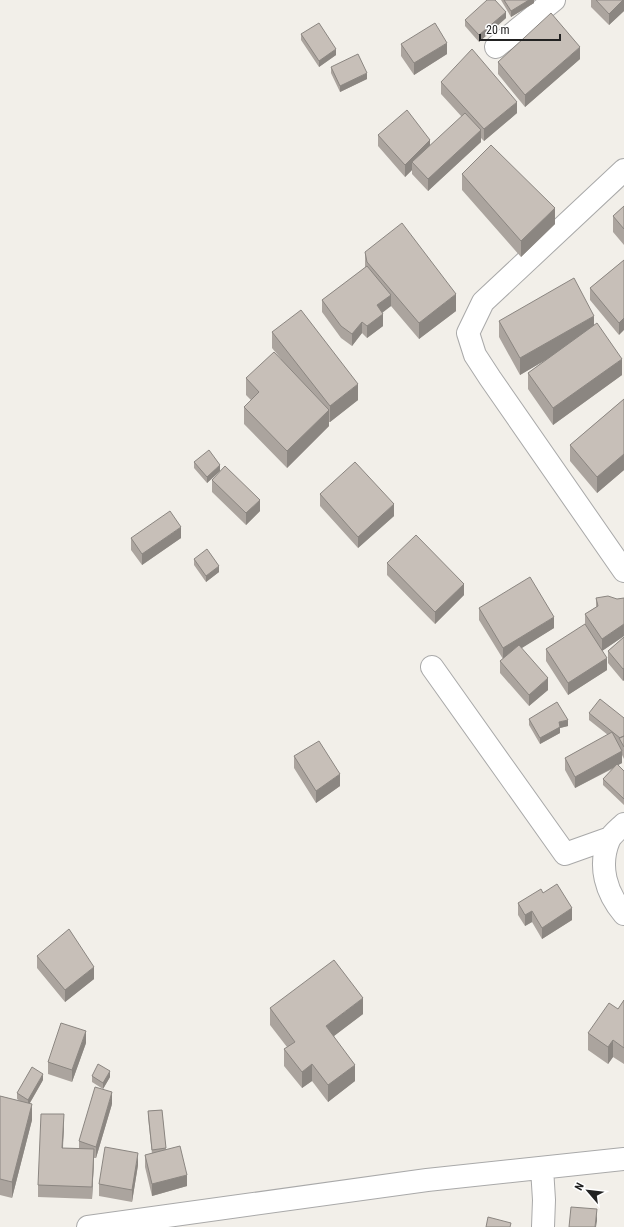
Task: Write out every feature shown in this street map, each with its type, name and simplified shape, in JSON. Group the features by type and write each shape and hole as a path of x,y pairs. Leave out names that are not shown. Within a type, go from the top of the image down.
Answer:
{"street":[{"path":"496,47 554,0"},
{"path":"624,170 483,302 468,333 475,355 490,378 624,571"},
{"path":"432,667 565,854 617,831"},
{"path":"617,831 603,862 607,888 624,914"},
{"path":"88,1227 427,1180 624,1159"},
{"path":"542,1168 544,1200 543,1227"}],"building":[{"path":"487,0 495,0 506,12 479,35 465,20"},
{"path":"504,0 529,0 511,11"},
{"path":"596,0 623,0 609,14"},
{"path":"551,13 580,47 525,95 498,62"},
{"path":"319,23 336,49 319,61 301,34"},
{"path":"435,23 447,43 414,63 401,44"},
{"path":"472,49 517,102 484,129 441,82"},
{"path":"358,54 367,73 340,86 331,67"},
{"path":"407,110 430,140 405,165 378,135"},
{"path":"465,113 481,130 428,179 412,162"},
{"path":"491,145 555,208 521,241 462,174"},
{"path":"624,206 624,229 613,216"},
{"path":"402,223 456,294 419,323 367,262 365,252"},
{"path":"624,260 624,318 619,323 590,288"},
{"path":"367,266 391,295 377,305 383,314 367,326 362,322 352,334 341,326 322,300"},
{"path":"574,278 594,316 520,358 499,321"},
{"path":"301,310 358,384 330,406 272,332"},
{"path":"597,323 622,359 553,408 528,373"},
{"path":"274,352 329,410 287,451 244,407 259,392 246,378"},
{"path":"624,399 624,454 597,477 570,445"},
{"path":"209,450 220,465 207,477 194,462"},
{"path":"355,462 394,504 358,537 320,494"},
{"path":"225,466 260,500 246,513 212,480"},
{"path":"170,511 181,527 142,554 131,538"},
{"path":"416,535 464,584 435,612 387,563"},
{"path":"207,549 219,566 206,576 194,559"},
{"path":"530,577 554,617 503,648 479,608"},
{"path":"608,596 617,599 624,598 624,624 602,639 585,614 598,606 596,598"},
{"path":"585,624 607,658 568,683 546,649"},
{"path":"624,637 624,668 623,669 608,651"},
{"path":"519,645 548,678 529,695 500,661"},
{"path":"600,699 624,718 624,736 620,738 589,713"},
{"path":"557,702 568,720 559,722 560,727 540,738 529,719"},
{"path":"612,732 622,751 575,777 565,758"},
{"path":"624,736 624,747 619,738"},
{"path":"319,741 340,774 316,791 294,756"},
{"path":"617,764 624,771 624,799 603,779"},
{"path":"557,884 572,908 542,928 532,911 525,915 518,903 541,889 543,893"},
{"path":"69,929 94,967 65,990 37,956"},
{"path":"334,960 363,998 326,1026 355,1065 328,1085 312,1064 302,1072 284,1049 295,1042 270,1008"},
{"path":"624,1000 624,1048 613,1040 608,1047 588,1033 609,1003 618,1009"},
{"path":"61,1023 86,1031 72,1070 48,1062"},
{"path":"98,1064 110,1071 103,1083 92,1076"},
{"path":"32,1067 43,1074 28,1100 17,1093"},
{"path":"95,1087 112,1092 96,1147 79,1141"},
{"path":"0,1096 32,1104 12,1182 0,1179"},
{"path":"162,1110 166,1148 152,1150 148,1111"},
{"path":"41,1114 64,1114 62,1148 94,1149 92,1187 38,1185"},
{"path":"180,1146 187,1175 152,1184 145,1155"},
{"path":"105,1147 138,1153 132,1190 99,1184"},
{"path":"571,1207 597,1209 595,1227 569,1227"},
{"path":"488,1217 511,1223 510,1227 486,1227"}]}
